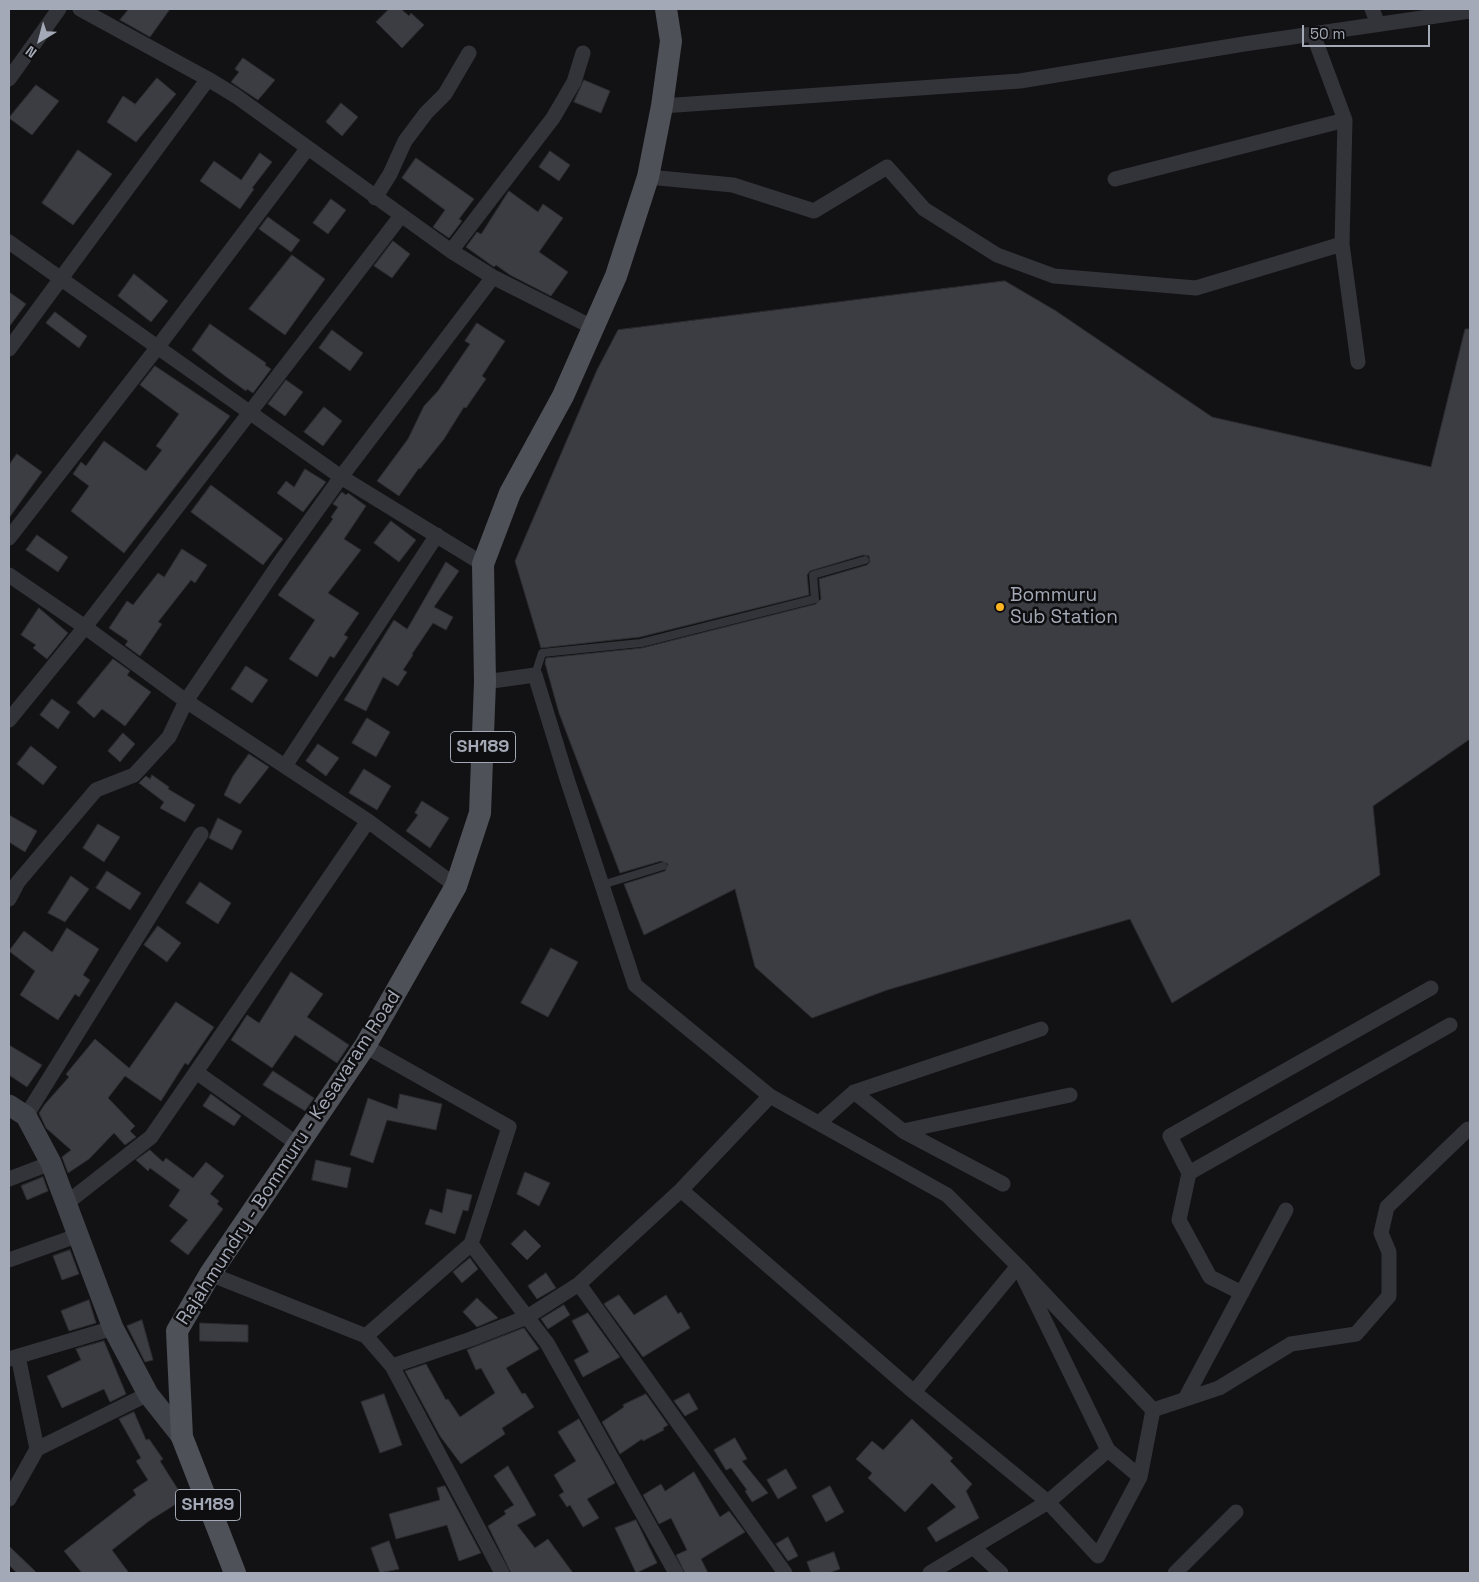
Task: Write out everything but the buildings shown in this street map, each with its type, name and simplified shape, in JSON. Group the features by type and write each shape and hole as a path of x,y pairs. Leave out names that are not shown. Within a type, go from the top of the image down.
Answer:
{"main road":[{"name":"Rajahmundry - Bommuru - Kesavaram Road","path":"235,1573 182,1437 177,1331 210,1274 365,1046 456,886 480,813 485,682 483,564 510,493 563,396 616,276 648,177 662,106 671,41 666,9"},
{"path":"9,1104 26,1116 51,1163 68,1202 113,1328 148,1394 182,1437"}],"street":[{"path":"9,78 59,9"},
{"path":"80,9 208,79 400,217 451,251 493,277 594,328"},
{"path":"1372,9 1378,24"},
{"path":"662,106 1020,81 1470,11"},
{"path":"1313,34 1345,120 1342,244 1358,362"},
{"path":"374,198 390,174 405,141 426,113 445,94 469,53"},
{"path":"451,251 553,118 574,82 583,53"},
{"path":"9,349 61,281 208,79"},
{"path":"1115,179 1345,120"},
{"path":"9,538 157,348 306,149"},
{"path":"648,177 733,185 814,211 887,167 924,209 997,255 1054,276 1196,288 1342,244"},
{"path":"9,720 85,627 400,217"},
{"path":"9,242 61,281 341,477 483,564"},
{"path":"9,899 18,882 96,790 134,775 169,737 186,701 341,477 493,277"},
{"path":"285,766 437,536"},
{"path":"9,575 85,627 186,701 368,821 456,886"},
{"path":"485,682 535,675 566,779 636,985 770,1096 947,1195 1018,1266 1153,1410"},
{"path":"68,1202 151,1137 368,821"},
{"path":"26,1116 201,834"},
{"path":"1242,1293 1210,1277 1179,1220 1189,1173 1170,1136 1431,988"},
{"path":"1189,1173 1450,1025"},
{"path":"819,1123 854,1092 1041,1029"},
{"path":"365,1046 509,1128 471,1244 366,1336"},
{"path":"196,1072 299,1144"},
{"path":"854,1092 904,1130 1003,1184"},
{"path":"904,1130 1070,1095"},
{"path":"392,1366 471,1339 527,1317 579,1284 681,1190 770,1096"},
{"path":"1153,1410 1219,1388 1291,1344 1356,1334 1389,1296 1388,1252 1381,1233 1387,1207 1468,1129"},
{"path":"9,1179 51,1163"},
{"path":"681,1190 914,1392 1048,1502 1098,1556 1140,1477 1153,1410"},
{"path":"1185,1399 1286,1210"},
{"path":"9,1260 79,1235"},
{"path":"471,1244 547,1343 676,1573"},
{"path":"914,1392 1018,1266"},
{"path":"1018,1266 1108,1450 1140,1477"},
{"path":"210,1274 366,1336 392,1366 502,1573"},
{"path":"579,1284 785,1573"},
{"path":"37,1449 13,1357 113,1328"},
{"path":"9,1499 37,1449 148,1394"},
{"path":"930,1573 1048,1502 1108,1450"},
{"path":"1175,1573 1236,1512"},
{"path":"973,1547 1001,1573"}],"lane":[{"path":"535,675 542,653 641,643 815,599 813,575 865,560"},
{"path":"602,885 663,866"}],"place":[{"name":"Bommuru Sub Station","path":"1000,607"}]}
